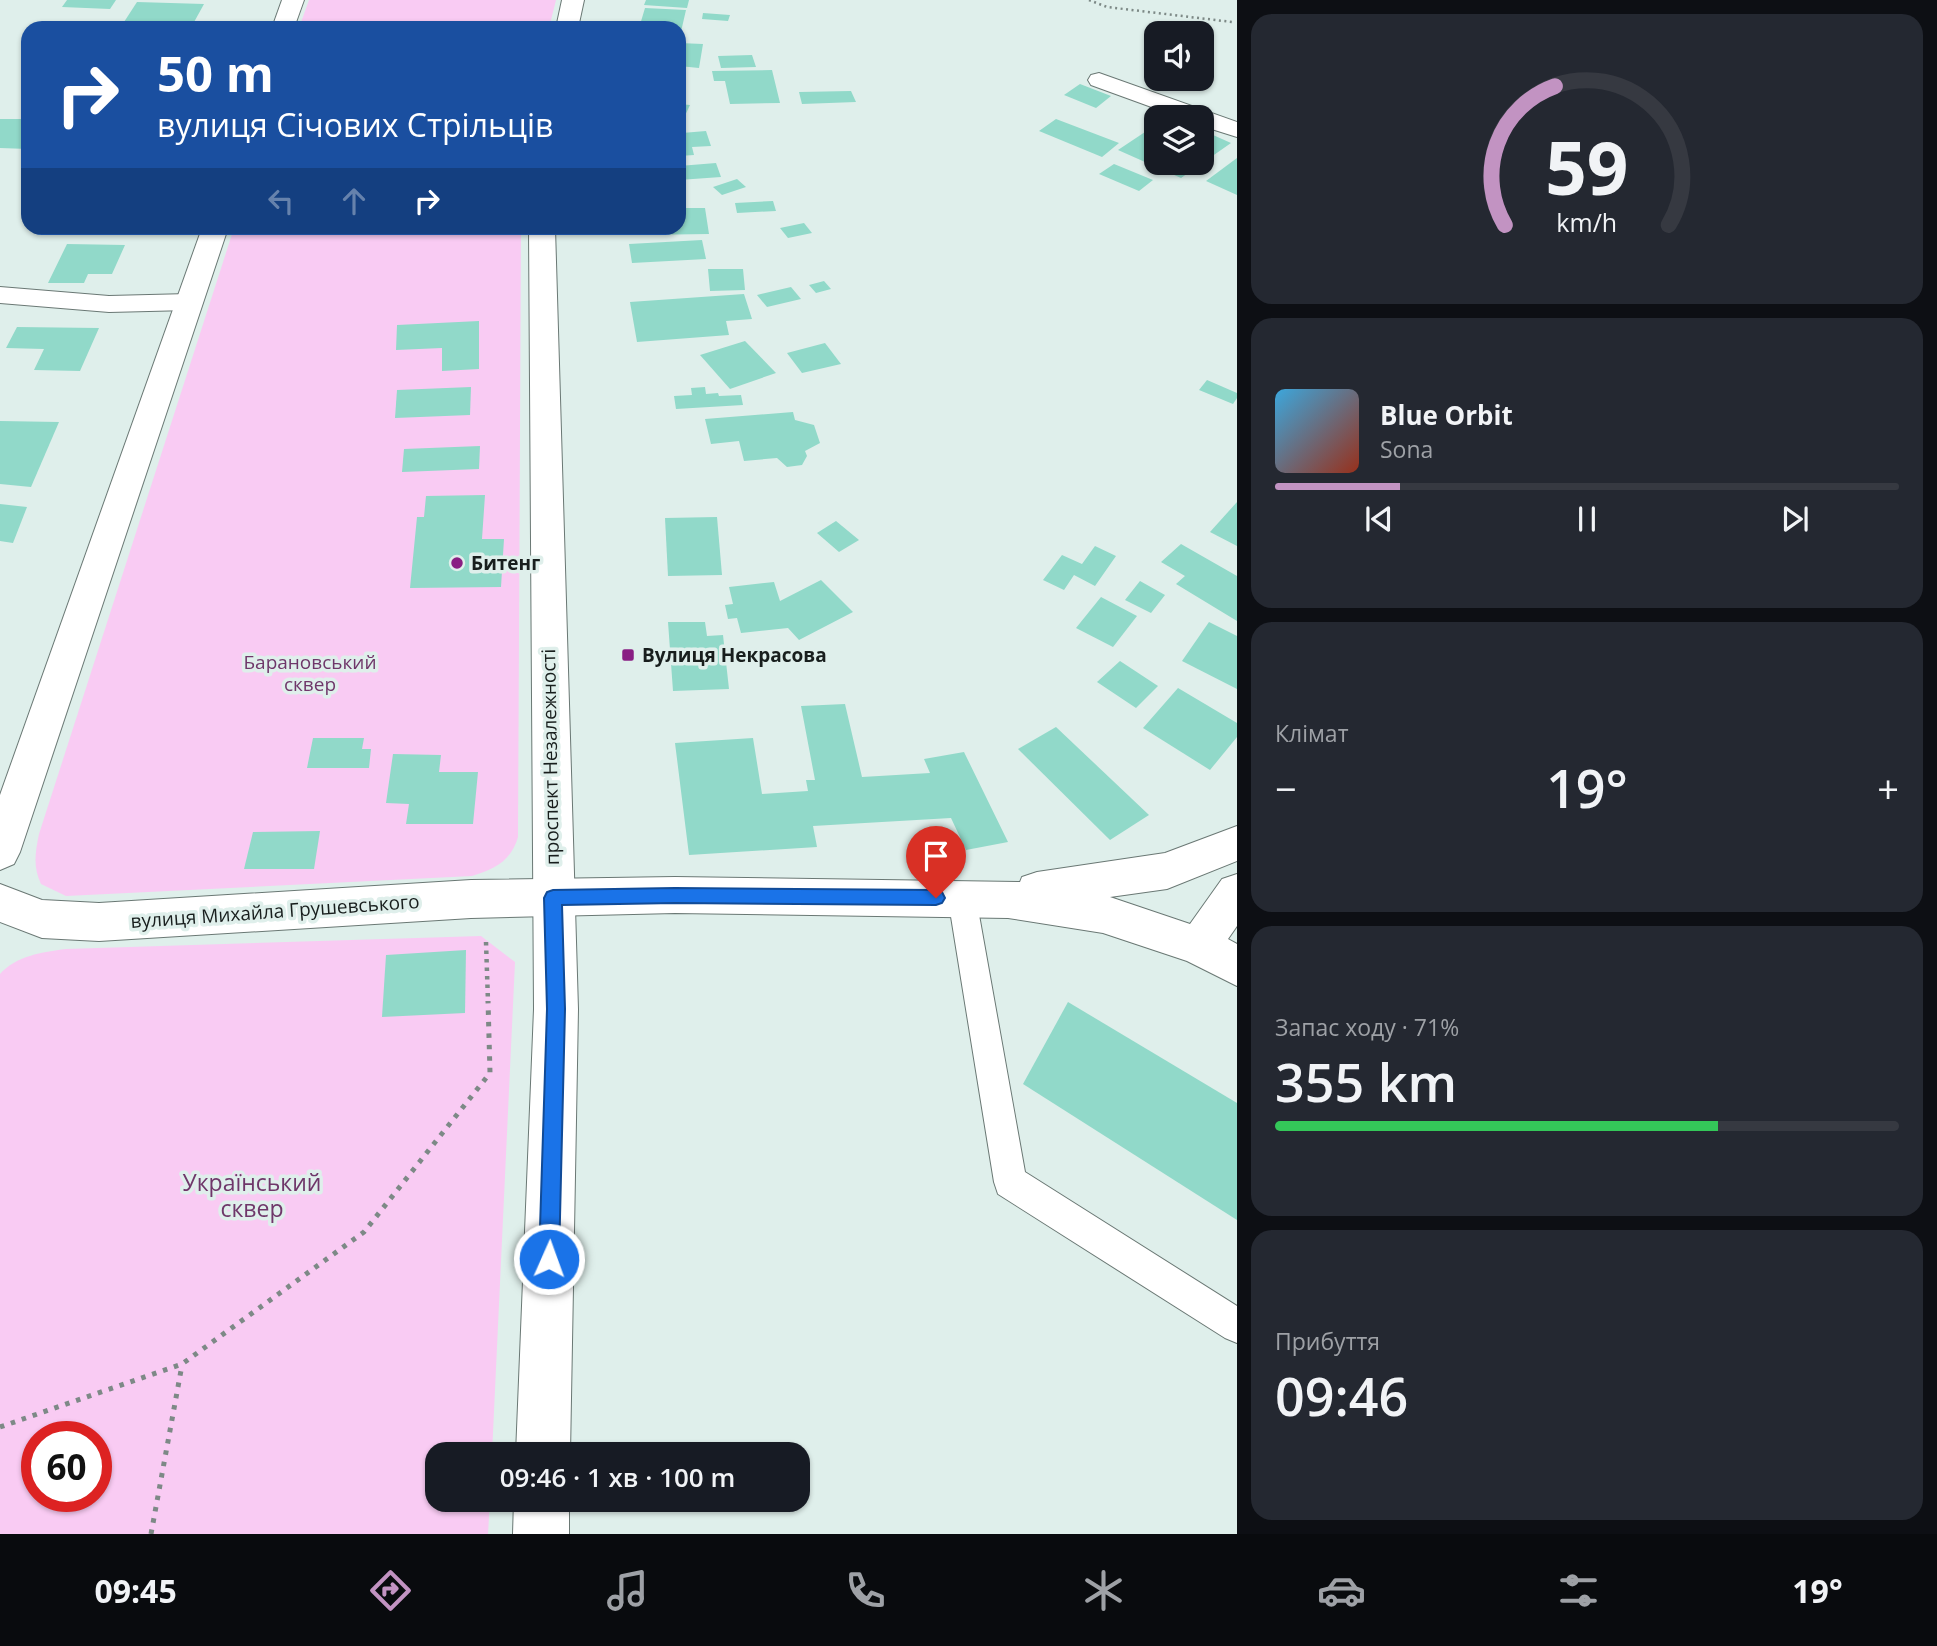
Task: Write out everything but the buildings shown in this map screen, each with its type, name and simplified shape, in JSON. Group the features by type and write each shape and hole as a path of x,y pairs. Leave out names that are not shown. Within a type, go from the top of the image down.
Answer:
{"main road":[{"path":"286,21 293,0"},
{"path":"568,21 573,0"},
{"path":"1100,80 1169,105"},
{"path":"1214,121 1237,130"},
{"path":"0,852 213,235"},
{"name":"проспект Незалежності","path":"542,235 556,1009 543,1442"},
{"path":"0,295 109,304 189,302"},
{"path":"962,898 1088,884 1155,873 1201,859 1237,843"},
{"path":"1199,946 1237,892"},
{"name":"вулиця Михайла Грушевського","path":"0,903 42,919 99,922 471,899 675,895 962,898"},
{"path":"962,898 1008,899 1091,912 1152,929 1199,946 1237,966"},
{"path":"541,1534 542,1512"}],"lane":[{"path":"962,898 1010,1182 1237,1326"}],"path":[{"path":"1089,0 1131,10 1232,22"},
{"path":"0,1427 182,1364 364,1232 489,1073 486,935"},
{"path":"151,1534 182,1364"}],"green space":[{"path":"309,0 556,0 551,21 302,21"},
{"name":"Барановський сквер","path":"232,235 521,235 518,837 511,852 495,867 472,876 66,896 41,884 38,878 36,847"},
{"name":"Український сквер","path":"481,936 515,962 493,1442 425,1442 425,1512 489,1512 488,1534 0,1534 0,974 14,963 39,953 66,949"}],"place":[{"name":"Битенг","path":"457,563"},
{"name":"Вулиця Некрасова","path":"628,655"}],"route":[{"path":"549,1259 556,1009 553,898 675,895 936,898"}]}
